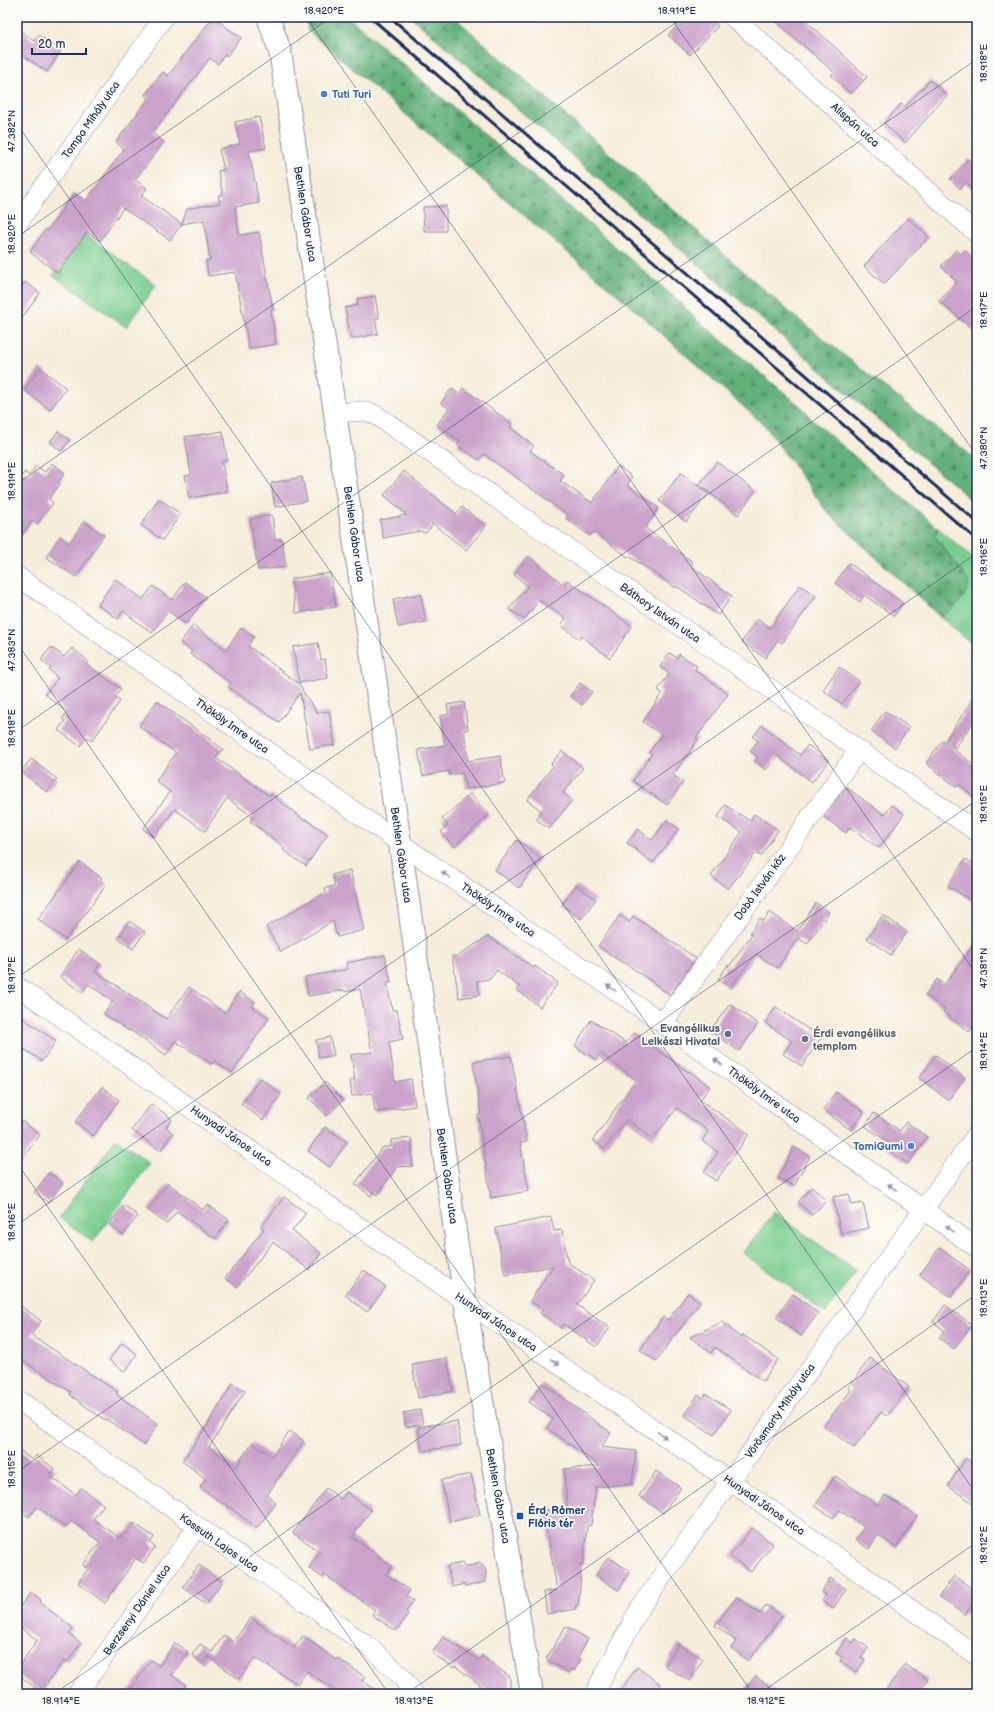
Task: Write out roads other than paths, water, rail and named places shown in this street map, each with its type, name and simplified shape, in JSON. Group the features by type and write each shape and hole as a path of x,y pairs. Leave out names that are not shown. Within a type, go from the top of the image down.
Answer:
{"street":[{"name":"Tompa Mihály utca","path":"17,224 164,17"},
{"name":"Bethlen Gábor utca","path":"268,17 280,50 400,843 465,1301 532,1694"},
{"name":"Alispán utca","path":"733,17 977,234"},
{"name":"Báthory István utca","path":"336,413 364,411 376,415 858,751 977,832"},
{"name":"Thököly Imre utca","path":"17,576 400,843 663,1023 977,1248"},
{"name":"Dobó István köz","path":"663,1023 858,751"},
{"name":"Hunyadi János utca","path":"17,986 465,1301 730,1481 977,1656"},
{"name":"Vörösmarty Mihály utca","path":"594,1694 640,1608 977,1134"},
{"name":"Kossuth Lajos utca","path":"17,1399 196,1527 372,1649 400,1676 414,1694"},
{"name":"Berzsenyi Dániel utca","path":"78,1694 196,1527"}],"railway":[{"path":"370,17 977,540"},
{"path":"390,17 977,522"}],"place":[{"name":"Tuti Turi","path":"324,94"},
{"name":"Evangélikus Lelkészi Hivatal","path":"728,1034"},
{"name":"Érdi evangélikus templom","path":"805,1039"},
{"name":"TomiGumi","path":"911,1146"},
{"name":"Érd, Rómer Flóris tér","path":"520,1516"}]}
